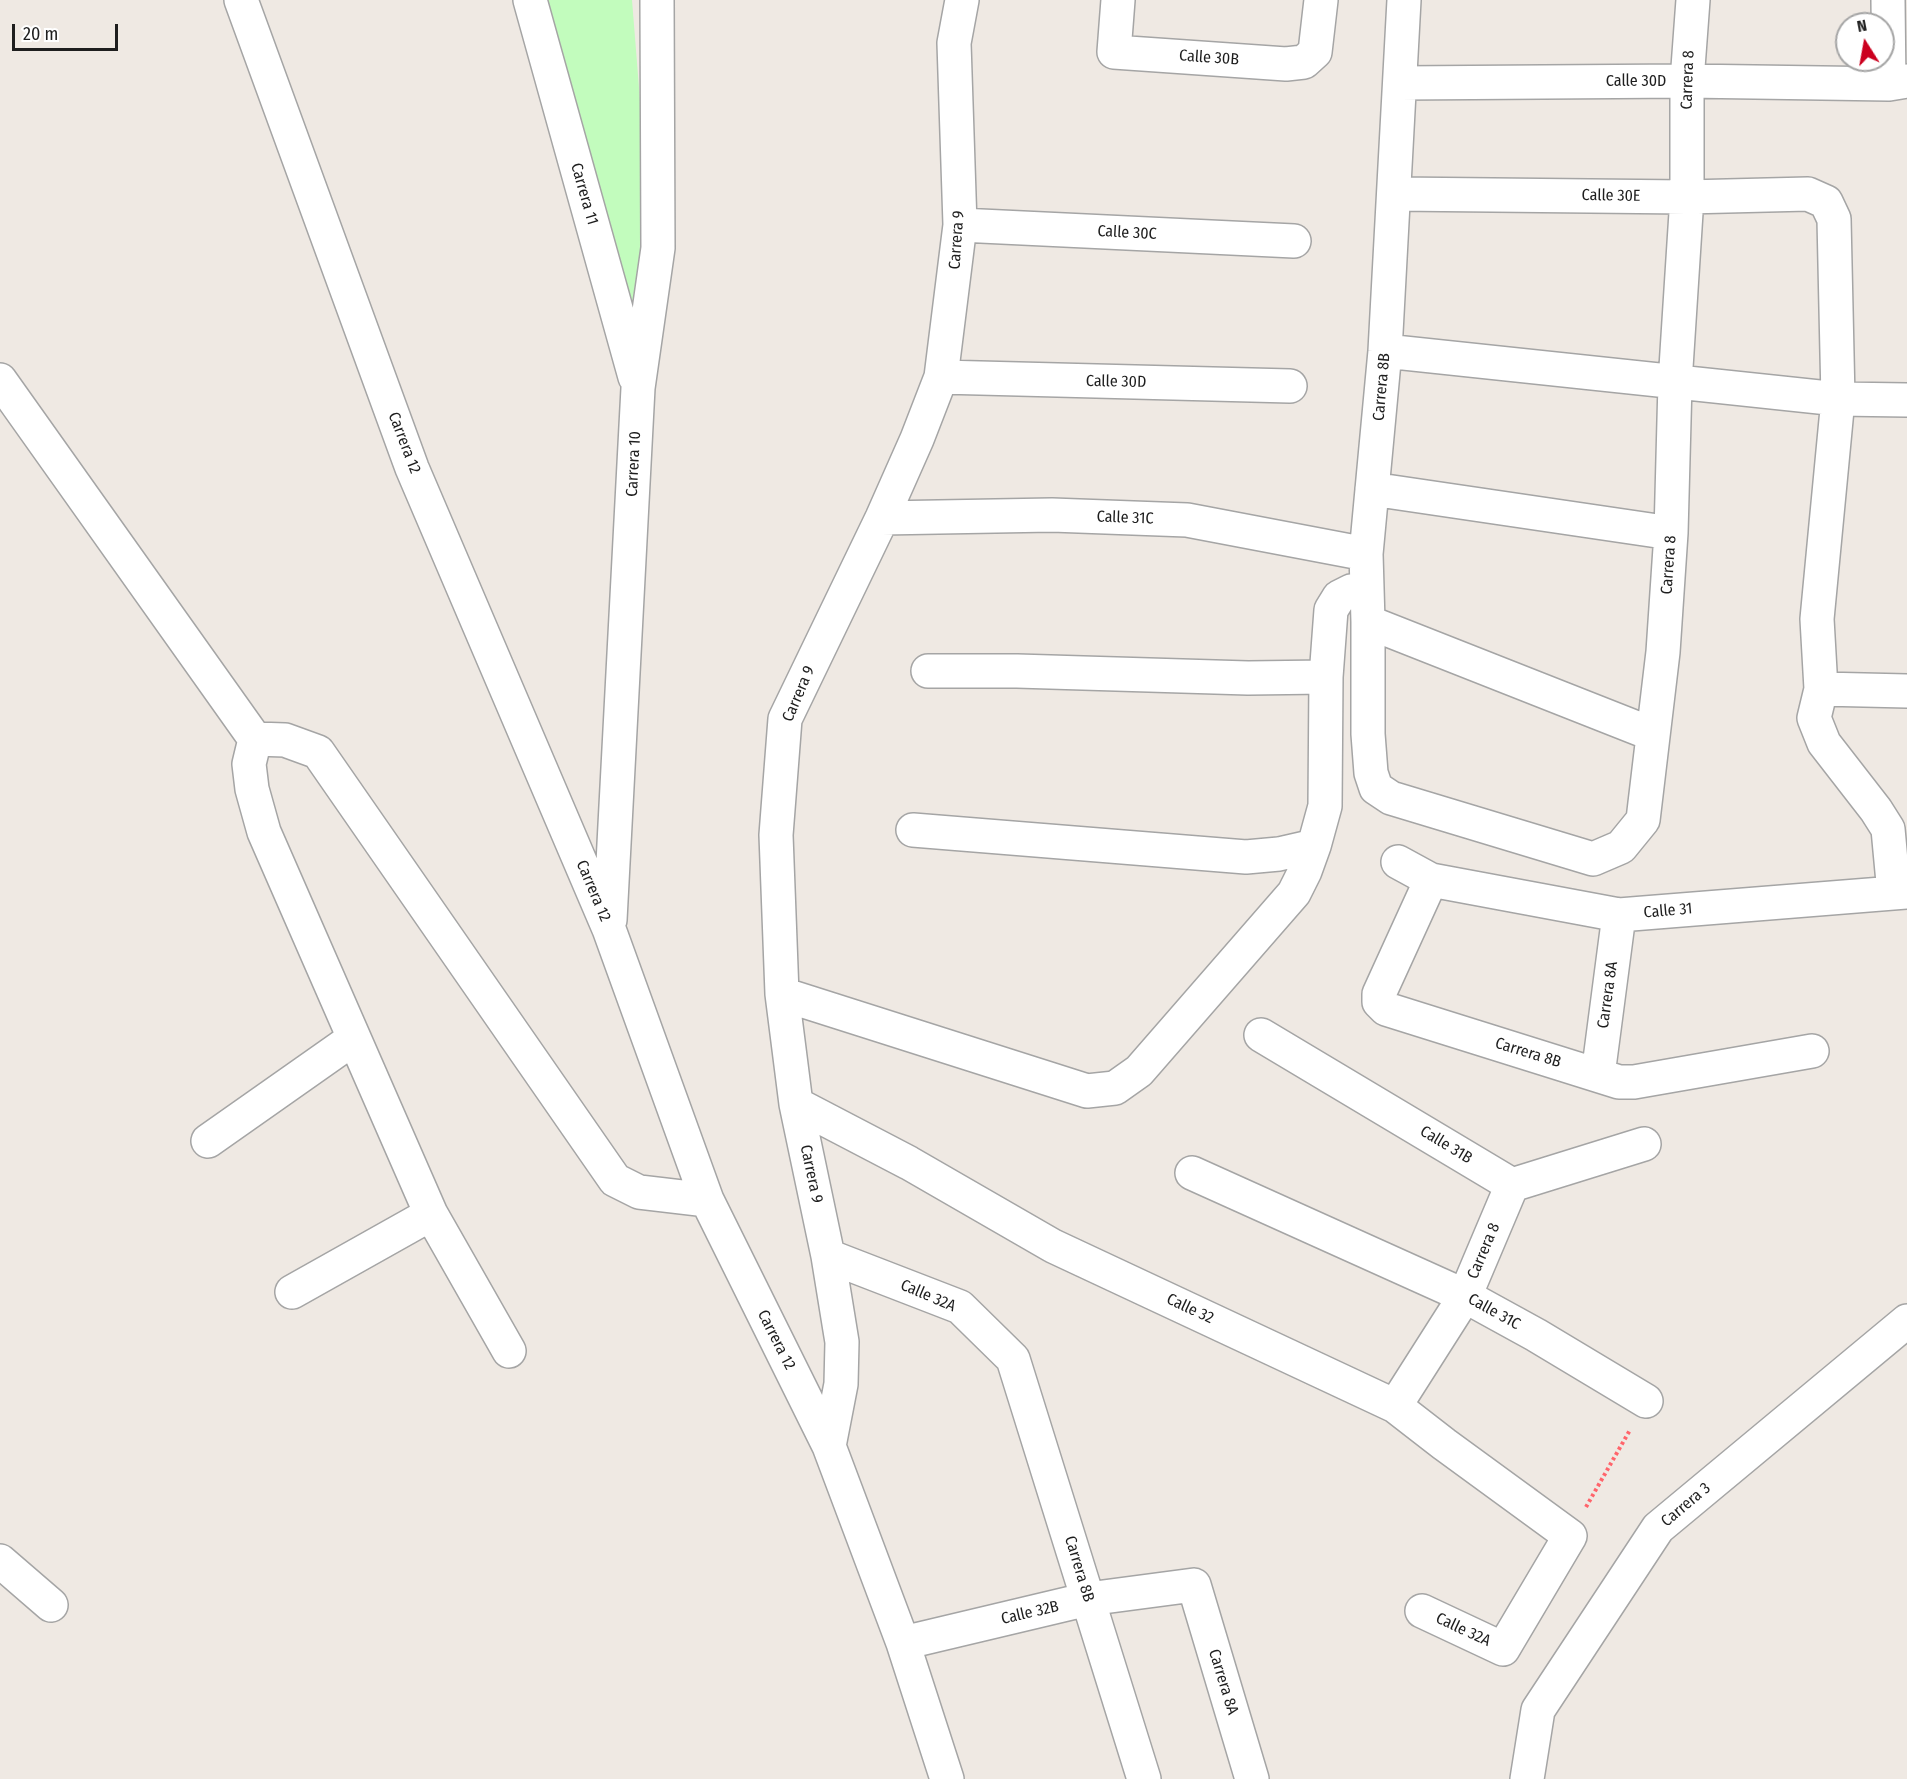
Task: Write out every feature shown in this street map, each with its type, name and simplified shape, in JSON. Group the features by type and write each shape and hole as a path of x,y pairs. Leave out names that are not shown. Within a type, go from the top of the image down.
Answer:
{"street":[{"name":"Carrera 12","path":"241,0 412,468 609,929 707,1200 830,1446 903,1643 947,1779"},
{"name":"Carrera 11","path":"530,0 638,388"},
{"name":"Carrera 10","path":"609,929 638,388 658,248 657,0"},
{"name":"Carrera 9","path":"830,1446 841,1384 843,1342 828,1256 796,1104 782,994 776,835 786,719 882,518 941,377 960,225 954,43 962,0"},
{"name":"Calle 30B","path":"1118,0 1114,52 1286,64 1304,62 1315,52 1322,0"},
{"name":"Carrera 8B","path":"1371,773 1368,734 1366,554 1385,351 1404,0"},
{"name":"Carrera 8","path":"1371,773 1376,788 1391,798 1593,858 1621,847 1643,820 1663,652 1671,533 1675,383 1687,197 1687,81 1693,0"},
{"path":"1888,0 1898,82"},
{"name":"Calle 30D","path":"1400,83 1898,82"},
{"name":"Calle 30E","path":"1395,194 1687,197 1808,194 1826,202 1834,219 1838,399"},
{"name":"Calle 30C","path":"960,225 1294,241"},
{"path":"1385,351 1838,399 1907,400"},
{"name":"Calle 30D","path":"941,377 1290,386"},
{"path":"0,380 255,740 249,764 252,789 264,832 431,1214 509,1351"},
{"path":"1838,399 1817,619 1821,689 1814,718 1824,743 1888,829 1901,892"},
{"path":"1372,489 1671,533"},
{"name":"Calle 31C","path":"882,518 1052,515 1187,520 1366,554"},
{"path":"782,994 1087,1091 1114,1088 1139,1071 1294,893 1305,871 1325,806 1326,677 1331,610 1339,597 1351,591 1367,590"},
{"path":"1368,622 1652,734"},
{"path":"928,671 1017,671 1248,678 1326,677"},
{"path":"1821,689 1907,692"},
{"path":"255,740 285,740 318,753 615,1180 639,1192 707,1200"},
{"path":"913,830 1246,857 1279,854 1314,846"},
{"name":"Calle 31","path":"1398,862 1431,880 1619,915 1901,892"},
{"name":"Carrera 8B","path":"1431,880 1378,994 1379,1002 1386,1009 1619,1082 1634,1082 1812,1051"},
{"name":"Carrera 8A","path":"1598,1074 1619,915"},
{"name":"Calle 31B","path":"1261,1035 1512,1185"},
{"path":"208,1141 353,1039"},
{"name":"Calle 32","path":"796,1104 909,1163 1053,1246 1395,1406 1570,1536"},
{"path":"1512,1185 1644,1144"},
{"name":"Calle 31C","path":"1192,1173 1465,1296 1536,1335 1646,1401"},
{"name":"Carrera 8","path":"1395,1406 1465,1296 1512,1185"},
{"path":"292,1292 431,1214"},
{"name":"Calle 32A","path":"828,1256 960,1307 1013,1359"},
{"name":"Carrera 3","path":"1527,1779 1538,1710 1658,1528 1907,1320"},
{"name":"Carrera 8B","path":"1013,1359 1144,1779"},
{"name":"Calle 32A","path":"1422,1611 1503,1649 1570,1536"},
{"path":"0,1561 51,1605"},
{"name":"Carrera 8A","path":"1194,1585 1252,1779"},
{"name":"Calle 32B","path":"903,1643 1088,1599 1194,1585"}],"path":[{"path":"1570,1536 1646,1401"}],"green space":[{"path":"544,0 632,0 648,200 628,331"}]}
